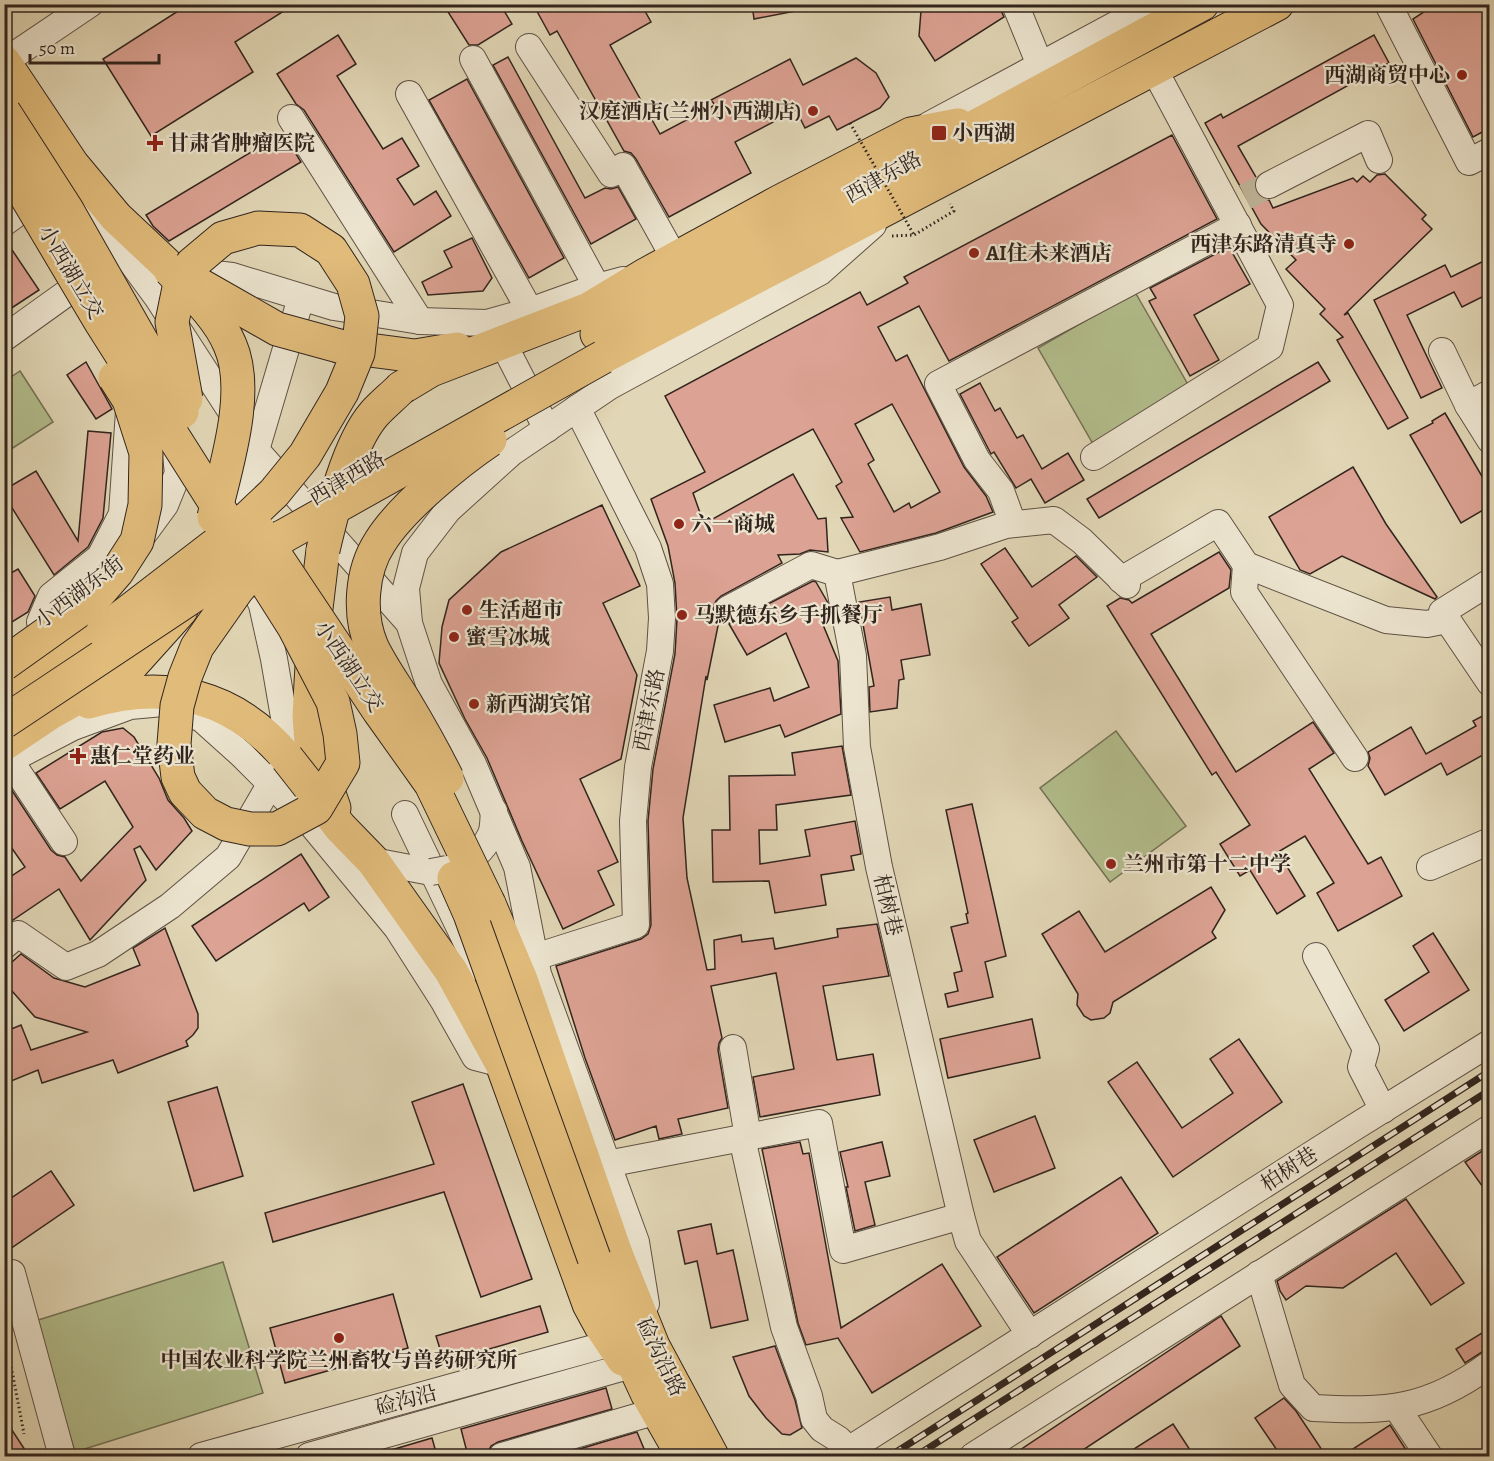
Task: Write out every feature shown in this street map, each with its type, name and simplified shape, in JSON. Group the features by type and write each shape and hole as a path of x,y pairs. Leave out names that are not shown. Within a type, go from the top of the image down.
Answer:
{"main road":[{"name":"西津东路","path":"600,346 989,119 1202,4"},
{"name":"西津东路","path":"600,346 742,285 1277,4"},
{"path":"4,62 72,164 116,217 166,264 214,317 231,345 239,378 234,431 204,562 183,608 126,670 50,713 6,756"},
{"name":"小西湖立交","path":"4,112 67,210 183,427 431,784 489,904"},
{"path":"326,826 310,742 313,723 315,617 323,550 336,498 359,438 373,415 401,388 431,370 589,309 647,274 779,202 911,134 989,119"},
{"name":"小西湖立交","path":"4,158 102,324 294,627"},
{"path":"4,664 91,602 117,572 136,541 145,505 146,453 129,400 48,266 20,199"},
{"path":"4,694 103,631 237,528 274,493 306,455 342,392 358,353 362,316 353,284 331,250 300,230 258,228 223,238 192,264 179,288 172,322 178,361 183,427"},
{"path":"166,264 277,329 339,346 415,356 503,342"},
{"path":"605,1256 520,980 489,904 478,856 459,802 425,735 372,647 364,613 363,594 369,568 380,542 401,517 452,468 480,447 558,412 742,285"},
{"path":"4,722 282,537 600,346"},
{"name":"西津西路","path":"103,631 364,467 600,346"},
{"path":"282,537 237,590 197,647 177,706 174,744 178,777 185,792 206,813 226,824 250,829 277,829 316,808 343,763 333,702 294,627"},
{"path":"294,627 373,732 434,829 470,914 605,1256"},
{"path":"50,713 102,698 150,690 195,696 230,709 256,727 287,774 326,826 373,861 451,971 502,1064 590,1304 601,1326 631,1351 652,1402"},
{"name":"硷沟沿路","path":"605,1256 631,1351 712,1456"},
{"name":"硷沟沿路","path":"605,1256 622,1339 652,1402 682,1456"}],"street":[{"path":"4,62 90,4"},
{"path":"1015,4 1040,65"},
{"name":"西津东路","path":"911,134 1154,4"},
{"path":"1388,4 1469,162 1490,151"},
{"path":"529,46 611,174 623,166 675,259"},
{"path":"473,59 597,287"},
{"path":"1094,457 1270,347 1280,305 1237,209 1154,69"},
{"path":"409,94 530,311"},
{"path":"4,97 79,208 124,252 157,297 256,450 409,622 429,684 473,764 517,867 538,974 636,1242 631,1351"},
{"path":"291,118 420,321"},
{"path":"1269,185 1368,134 1379,160"},
{"name":"小西湖东街","path":"4,158 20,199 85,280 183,427 178,473 165,505 129,553 106,577 4,646"},
{"path":"4,223 20,199 61,181"},
{"name":"西津东路","path":"409,622 406,588 415,553 448,510 558,412 820,272 897,205"},
{"path":"1013,524 1001,491 977,460 938,384 1237,209"},
{"path":"124,252 158,267 232,276 333,307 420,321 487,323 530,311 597,287 647,274"},
{"path":"4,338 124,252"},
{"path":"40,622 51,596 100,557 122,514 132,353 146,307 172,284 206,273"},
{"path":"240,557 240,527 256,450 301,298"},
{"path":"503,342 558,412"},
{"path":"1442,351 1479,399 1490,440"},
{"name":"西津东路","path":"535,957 636,926 633,820 638,767 660,651 662,618 660,584 648,548 558,412"},
{"path":"183,427 262,605 284,717 326,826 397,928 476,1057 502,1064"},
{"path":"728,609 811,565 837,573 940,547 1006,525 1054,520 1082,541 1124,583 1218,523 1246,565 1386,620 1427,624 1447,620"},
{"path":"1246,565 1244,592 1355,758"},
{"name":"柏树巷","path":"837,573 853,656 857,747 879,867 961,1216 968,1241 1030,1335"},
{"path":"1490,582 1442,612 1490,683"},
{"path":"313,723 409,622"},
{"path":"4,946 18,934 66,968 98,954 170,906 228,858 287,774 242,754 202,719 163,703 130,706 73,727 6,756 64,842"},
{"path":"373,861 439,871 458,867 478,853 491,835 494,811"},
{"path":"405,814 478,966 451,971"},
{"path":"1430,867 1490,841"},
{"path":"1316,956 1366,1049 1361,1067 1383,1110"},
{"name":"柏树巷","path":"844,1453 1490,1043"},
{"path":"733,1048 745,1137 784,1327 809,1396 814,1419 822,1429 838,1439 844,1453"},
{"path":"607,1164 819,1123 843,1250 961,1216"},
{"path":"973,1456 1490,1128"},
{"path":"12,1273 62,1456"},
{"path":"1259,1274 1292,1385 1313,1408 1360,1411 1397,1408 1435,1397 1467,1382 1490,1364"},
{"name":"硷沟沿","path":"201,1456 631,1351"},
{"name":"硷沟沿","path":"309,1456 631,1351"},
{"path":"502,1456 652,1402"},
{"path":"1397,1408 1429,1456"}],"path":[{"path":"850,123 914,235 954,212"},
{"path":"4,1346 9,1355 24,1434"}],"green space":[{"path":"1135,292 1190,388 1093,444 1038,348"},
{"path":"20,371 53,422 5,453 5,381"},
{"path":"1116,731 1186,826 1110,882 1040,788"},
{"path":"223,1262 263,1393 75,1452 35,1321"}],"building":[{"path":"189,4 295,4 235,42 253,72 151,136 103,59"},
{"path":"443,4 500,4 512,24 478,45 469,45"},
{"path":"533,4 641,4 651,22 610,45 660,134 715,105 711,100 790,59 803,85 856,58 876,73 889,97 880,108 837,130 829,116 805,128 796,110 735,142 751,173 669,217 636,159 631,153 624,151 557,31 550,35"},
{"path":"752,4 795,4 796,11 754,19"},
{"path":"930,4 998,4 1004,17 935,61 919,36 921,11"},
{"name":"西湖商贸中心","path":"1436,4 1490,4 1490,128 1473,137 1413,19"},
{"path":"338,35 356,64 337,76 383,149 402,138 419,166 397,179 414,205 436,191 451,216 394,252 304,110 296,104 277,74"},
{"path":"1374,35 1389,63 1238,146 1256,177 1254,185 1256,192 1261,198 1269,200 1273,208 1353,178 1357,182 1363,176 1370,182 1377,175 1385,174 1426,215 1422,219 1432,229 1344,315 1348,313 1408,418 1388,429 1337,340 1343,337 1320,314 1325,309 1286,269 1296,260 1261,224 1205,123 1221,114 1223,118"},
{"path":"508,57 585,198 605,188 618,187 636,219 591,244 493,65"},
{"path":"467,79 564,258 529,278 429,100"},
{"path":"283,133 301,162 169,241 153,226 146,215"},
{"path":"1172,135 1217,219 949,361 919,306 878,327 896,361 907,355 964,467 986,496 993,512 936,533 860,552 841,518 853,517 836,486 842,482 813,429 693,493 704,524 793,474 818,519 826,518 828,552 810,550 800,554 778,555 782,563 721,596 713,608 719,621 707,680 706,676 683,818 687,878 707,970 715,969 714,940 741,935 742,942 773,938 775,949 838,937 837,929 877,924 889,976 823,986 837,1060 873,1054 880,1095 760,1117 753,1077 794,1069 776,973 711,986 722,1038 718,1050 728,1108 678,1119 682,1134 659,1139 656,1126 615,1140 585,1058 556,966 641,939 648,934 651,925 648,821 653,769 675,654 677,619 675,583 668,546 651,499 705,472 665,396 860,292 867,305 908,283 904,277","holes":["892,404 940,492 911,508 909,503 894,512 868,464 874,460 855,424"]},
{"path":"4,238 39,290 4,313"},
{"path":"472,238 492,278 483,291 428,295 422,282 452,267 444,251"},
{"path":"1229,247 1250,284 1194,315 1219,360 1190,376 1149,301 1156,298 1150,288"},
{"path":"1490,258 1490,293 1462,307 1454,292 1407,315 1442,388 1421,398 1374,300 1445,265 1451,277"},
{"path":"86,362 112,409 96,419 67,375"},
{"path":"1318,362 1330,381 1099,518 1087,499"},
{"path":"980,383 995,411 1000,408 1017,438 1023,435 1042,469 1068,453 1084,480 1045,503 1031,479 1016,488 994,452 991,454 960,394"},
{"path":"1445,413 1490,490 1490,506 1461,523 1410,435 1433,423 1432,421"},
{"path":"88,431 111,433 103,518 88,547 54,575 4,495 4,490 36,471 78,541"},
{"path":"1353,467 1386,524 1437,597 1435,599 1342,556 1310,574 1300,570 1269,517"},
{"path":"602,505 640,586 603,603 637,675 621,759 580,779 618,862 598,871 614,905 563,929 487,758 465,719 439,663 442,627 449,600 501,552"},
{"path":"1005,548 1032,587 1076,556 1097,577 1059,605 1069,618 1029,646 1012,622 1018,618 981,564"},
{"path":"1219,552 1231,570 1229,588 1151,634 1236,772 1313,722 1334,753 1309,769 1368,864 1381,857 1402,896 1338,931 1317,893 1334,883 1305,836 1278,852 1305,896 1277,914 1250,870 1240,876 1220,844 1250,825 1216,772 1212,775 1107,606 1120,598 1132,603"},
{"path":"18,569 35,596 28,612 4,627 4,577"},
{"path":"813,581 816,582 828,603 829,609 819,615 838,661 841,714 785,737 780,725 725,742 714,705 770,688 774,701 809,687 786,633 747,655 729,624"},
{"path":"890,597 892,610 921,604 930,655 901,660 904,679 899,680 897,708 870,712 869,687 874,686 859,602"},
{"path":"1490,712 1490,751 1447,775 1441,763 1385,795 1368,766 1370,758 1368,752 1411,727 1426,754 1476,726 1473,721"},
{"path":"123,728 134,737 159,778 168,800 192,831 156,870 140,846 134,849 146,880 90,940 59,889 4,926 4,881 25,867 4,837 4,792 11,789 51,850 65,857 81,881 133,827 105,781 60,809 36,773 102,732"},
{"path":"842,746 851,795 776,805 777,830 759,830 760,864 810,856 805,830 855,821 861,854 851,856 854,870 821,875 826,905 775,913 769,881 713,882 712,830 730,830 729,776 795,775 792,753"},
{"path":"972,804 1006,956 985,962 993,997 948,1007 945,994 958,991 954,973 962,971 951,927 968,923 966,914 968,913 946,810"},
{"path":"301,854 329,897 309,911 304,903 216,961 192,926"},
{"path":"1211,887 1225,910 1212,932 1216,938 1113,1002 1110,1013 1104,1018 1091,1020 1084,1016 1077,1005 1078,994 1042,934 1079,911 1105,952"},
{"path":"165,928 198,1014 198,1028 186,1041 188,1046 118,1073 113,1060 42,1083 38,1070 4,1084 4,1032 21,1025 31,1050 87,1032 35,1017 4,982 4,969 21,954 54,978 85,987 140,965 133,948"},
{"path":"1433,933 1469,990 1404,1031 1385,1000 1429,972 1413,946"},
{"path":"1032,1019 1040,1058 948,1078 940,1039"},
{"path":"1239,1039 1282,1102 1173,1177 1108,1082 1137,1062 1182,1128 1233,1093 1210,1059"},
{"path":"463,1084 532,1279 481,1297 444,1192 273,1242 265,1213 434,1164 412,1102"},
{"path":"217,1087 243,1176 194,1191 168,1102"},
{"path":"1035,1116 1055,1168 994,1192 974,1140"},
{"path":"800,1142 803,1154 809,1153 841,1328 942,1264 981,1326 872,1393 838,1338 806,1345 798,1323 762,1149"},
{"path":"882,1142 890,1176 865,1182 875,1225 855,1231 840,1152"},
{"path":"1490,1146 1490,1197 1465,1162"},
{"path":"51,1171 74,1205 4,1253 4,1203"},
{"path":"1121,1177 1158,1233 1034,1313 997,1257"},
{"path":"1406,1199 1464,1283 1431,1305 1396,1253 1343,1288 1306,1286 1286,1300 1277,1281"},
{"path":"711,1224 717,1254 733,1250 748,1320 711,1328 697,1261 685,1264 678,1231"},
{"name":"中国农业科学院兰州畜牧与兽药研究所","path":"393,1294 408,1348 285,1383 270,1328"},
{"path":"540,1306 548,1332 444,1362 436,1336"},
{"path":"1221,1316 1240,1346 1074,1456 1011,1456"},
{"path":"1490,1328 1490,1349 1465,1363 1456,1349"},
{"path":"775,1346 795,1400 802,1428 790,1435 782,1434 749,1396 733,1357"},
{"path":"606,1388 612,1409 498,1442 491,1446 487,1454 468,1456 461,1429"},
{"path":"1284,1398 1296,1411 1326,1456 1281,1456 1255,1418"},
{"path":"4,1418 29,1456 4,1456"},
{"path":"1173,1424 1194,1456 1123,1456"},
{"path":"1390,1425 1410,1456 1342,1456"},
{"path":"637,1432 647,1456 568,1456 566,1453"},
{"path":"432,1438 437,1456 382,1456 381,1453"}],"tunnel":[{"path":"1245,197 1269,185"}],"railway":[{"path":"890,1456 1490,1071"},
{"path":"916,1456 1490,1090"}],"place":[{"name":"西湖商贸中心","path":"1462,75"},
{"name":"汉庭酒店(兰州小西湖店)","path":"813,111"},
{"name":"小西湖","path":"939,133"},
{"name":"甘肃省肿瘤医院","path":"155,143"},
{"name":"西津东路清真寺","path":"1349,244"},
{"name":"AI住未来酒店","path":"974,253"},
{"name":"六一商城","path":"679,524"},
{"name":"生活超市","path":"467,610"},
{"name":"马默德东乡手抓餐厅","path":"682,615"},
{"name":"蜜雪冰城","path":"454,637"},
{"name":"新西湖宾馆","path":"474,704"},
{"name":"惠仁堂药业","path":"78,756"},
{"name":"兰州市第十二中学","path":"1111,864"},
{"name":"中国农业科学院兰州畜牧与兽药研究所","path":"339,1338"}]}
